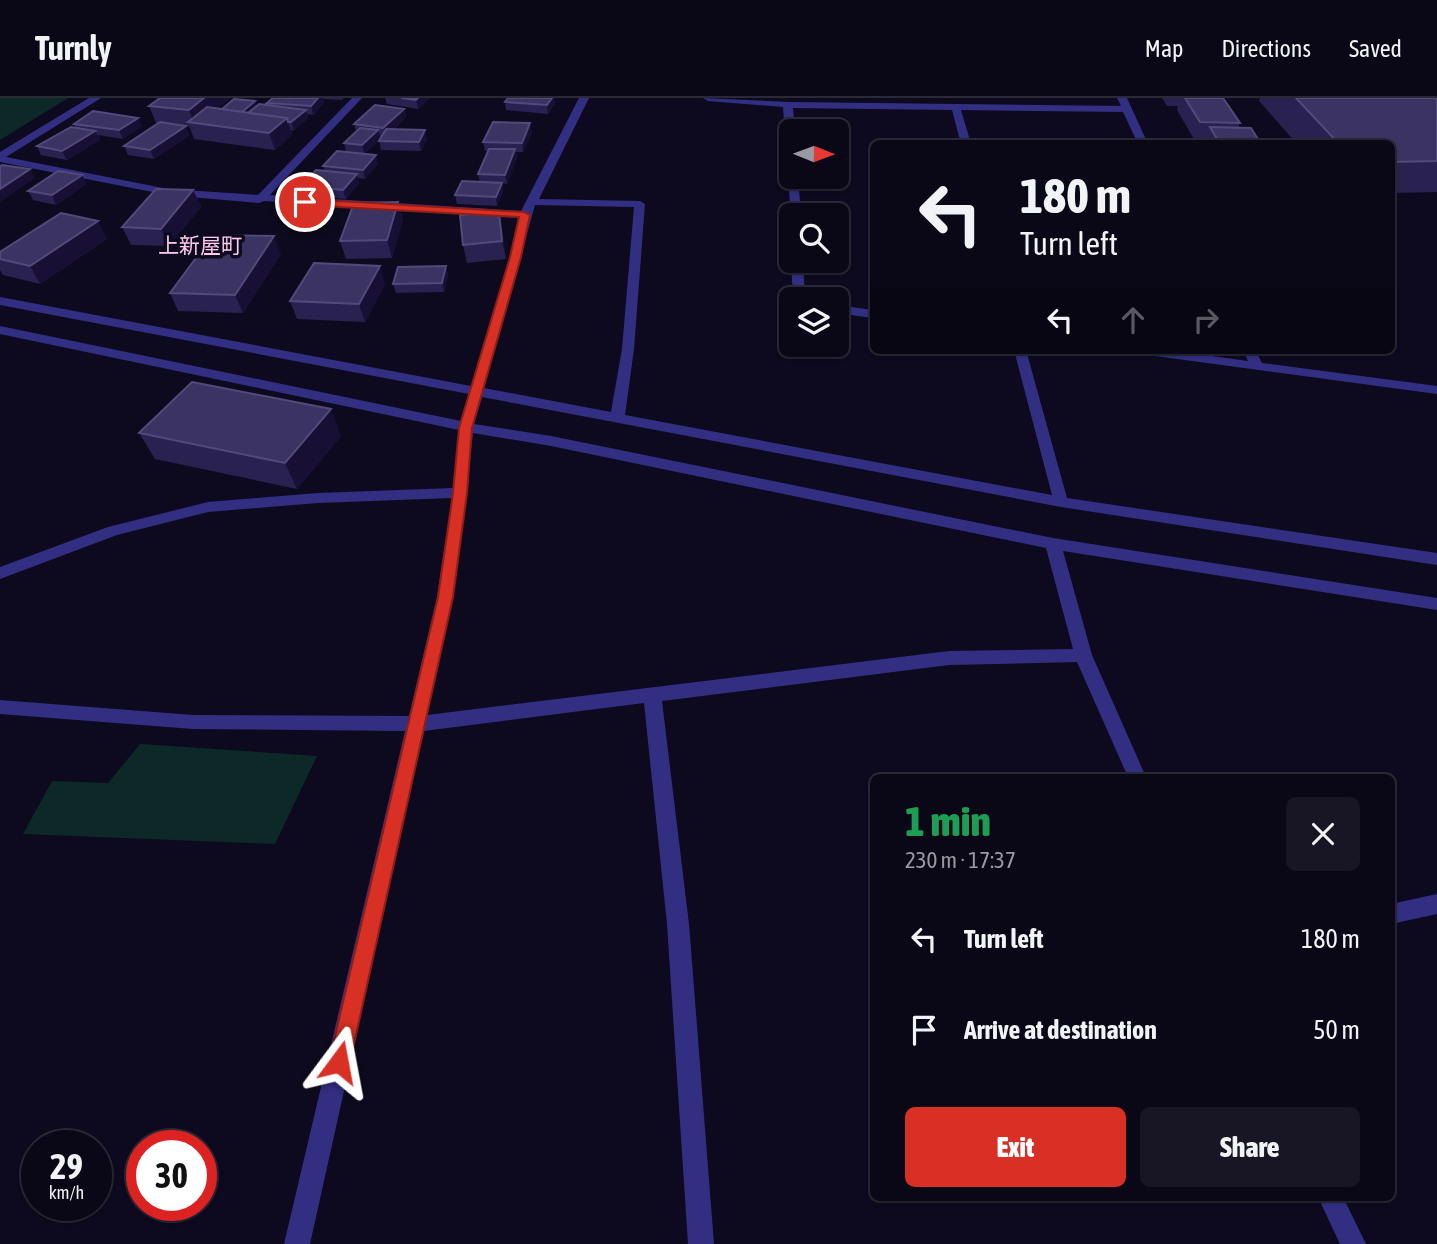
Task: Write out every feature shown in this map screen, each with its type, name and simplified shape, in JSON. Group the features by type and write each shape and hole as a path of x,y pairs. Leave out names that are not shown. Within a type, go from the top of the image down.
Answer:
{"street":[{"path":"0,157 96,98"},
{"path":"259,200 357,98"},
{"path":"298,1244 445,597 466,428 529,208 584,98"},
{"path":"708,98 789,105 908,102 957,107 1126,109"},
{"path":"1122,98 1141,140"},
{"path":"789,105 790,119"},
{"path":"957,107 965,140"},
{"path":"0,157 168,192 259,200 529,208 640,204 628,349 617,419"},
{"path":"0,301 477,394 1061,502 1437,559"},
{"path":"849,311 870,314"},
{"path":"0,330 466,428 551,441 1053,544 1437,604"},
{"path":"1021,354 1061,502"},
{"path":"1169,354 1437,390"},
{"path":"1251,354 1257,366"},
{"path":"0,573 113,531 208,507 318,498 460,493"},
{"path":"1053,544 1083,655 1136,774"},
{"path":"0,707 193,722 417,724 949,659 1083,655"},
{"path":"652,696 678,924 701,1244"},
{"path":"1395,913 1437,904"},
{"path":"1332,1201 1353,1244"}],"green space":[{"path":"0,98 68,98 0,140"},
{"path":"140,744 317,756 275,844 23,834 52,781 108,783"}],"building":[{"path":"160,98 204,98 189,110 149,106"},
{"path":"273,98 318,98 311,106 267,103"},
{"path":"508,98 552,98 547,105 505,102"},
{"path":"1185,98 1223,98 1240,123 1200,122"},
{"path":"1296,98 1437,98 1437,161 1395,162 1395,140 1335,140"},
{"path":"234,99 255,101 242,112 222,109"},
{"path":"259,104 306,110 291,122 288,122 287,118 248,113"},
{"path":"375,105 404,109 383,128 354,124"},
{"path":"207,107 287,118 269,133 188,122"},
{"path":"93,111 138,118 119,130 74,124"},
{"path":"160,122 186,126 150,150 124,146"},
{"path":"493,122 530,123 522,143 483,142"},
{"path":"71,127 95,131 62,151 37,146"},
{"path":"1210,127 1251,128 1258,140 1218,140"},
{"path":"360,128 378,130 362,145 344,143"},
{"path":"386,129 425,130 419,142 379,141"},
{"path":"489,149 515,149 505,175 478,174"},
{"path":"337,151 376,155 363,170 323,166"},
{"path":"2,165 30,169 0,189"},
{"path":"316,170 357,174 343,190 301,186"},
{"path":"58,171 82,175 52,195 28,191"},
{"path":"462,181 502,183 496,197 455,195"},
{"path":"156,189 193,190 161,229 122,227"},
{"path":"398,202 387,240 340,241 354,203"},
{"path":"499,212 502,241 463,245 460,215"},
{"path":"61,213 98,221 30,266 0,259 0,252"},
{"path":"213,235 274,236 235,295 170,293"},
{"path":"314,263 380,266 359,304 290,301"},
{"path":"446,266 442,283 393,284 398,267"},
{"path":"192,382 331,409 285,463 139,433"}],"district":[{"name":"上新屋町","path":"200,246"}],"route":[{"path":"305,202 524,215 516,257 466,428 445,597 339,1062"}]}
